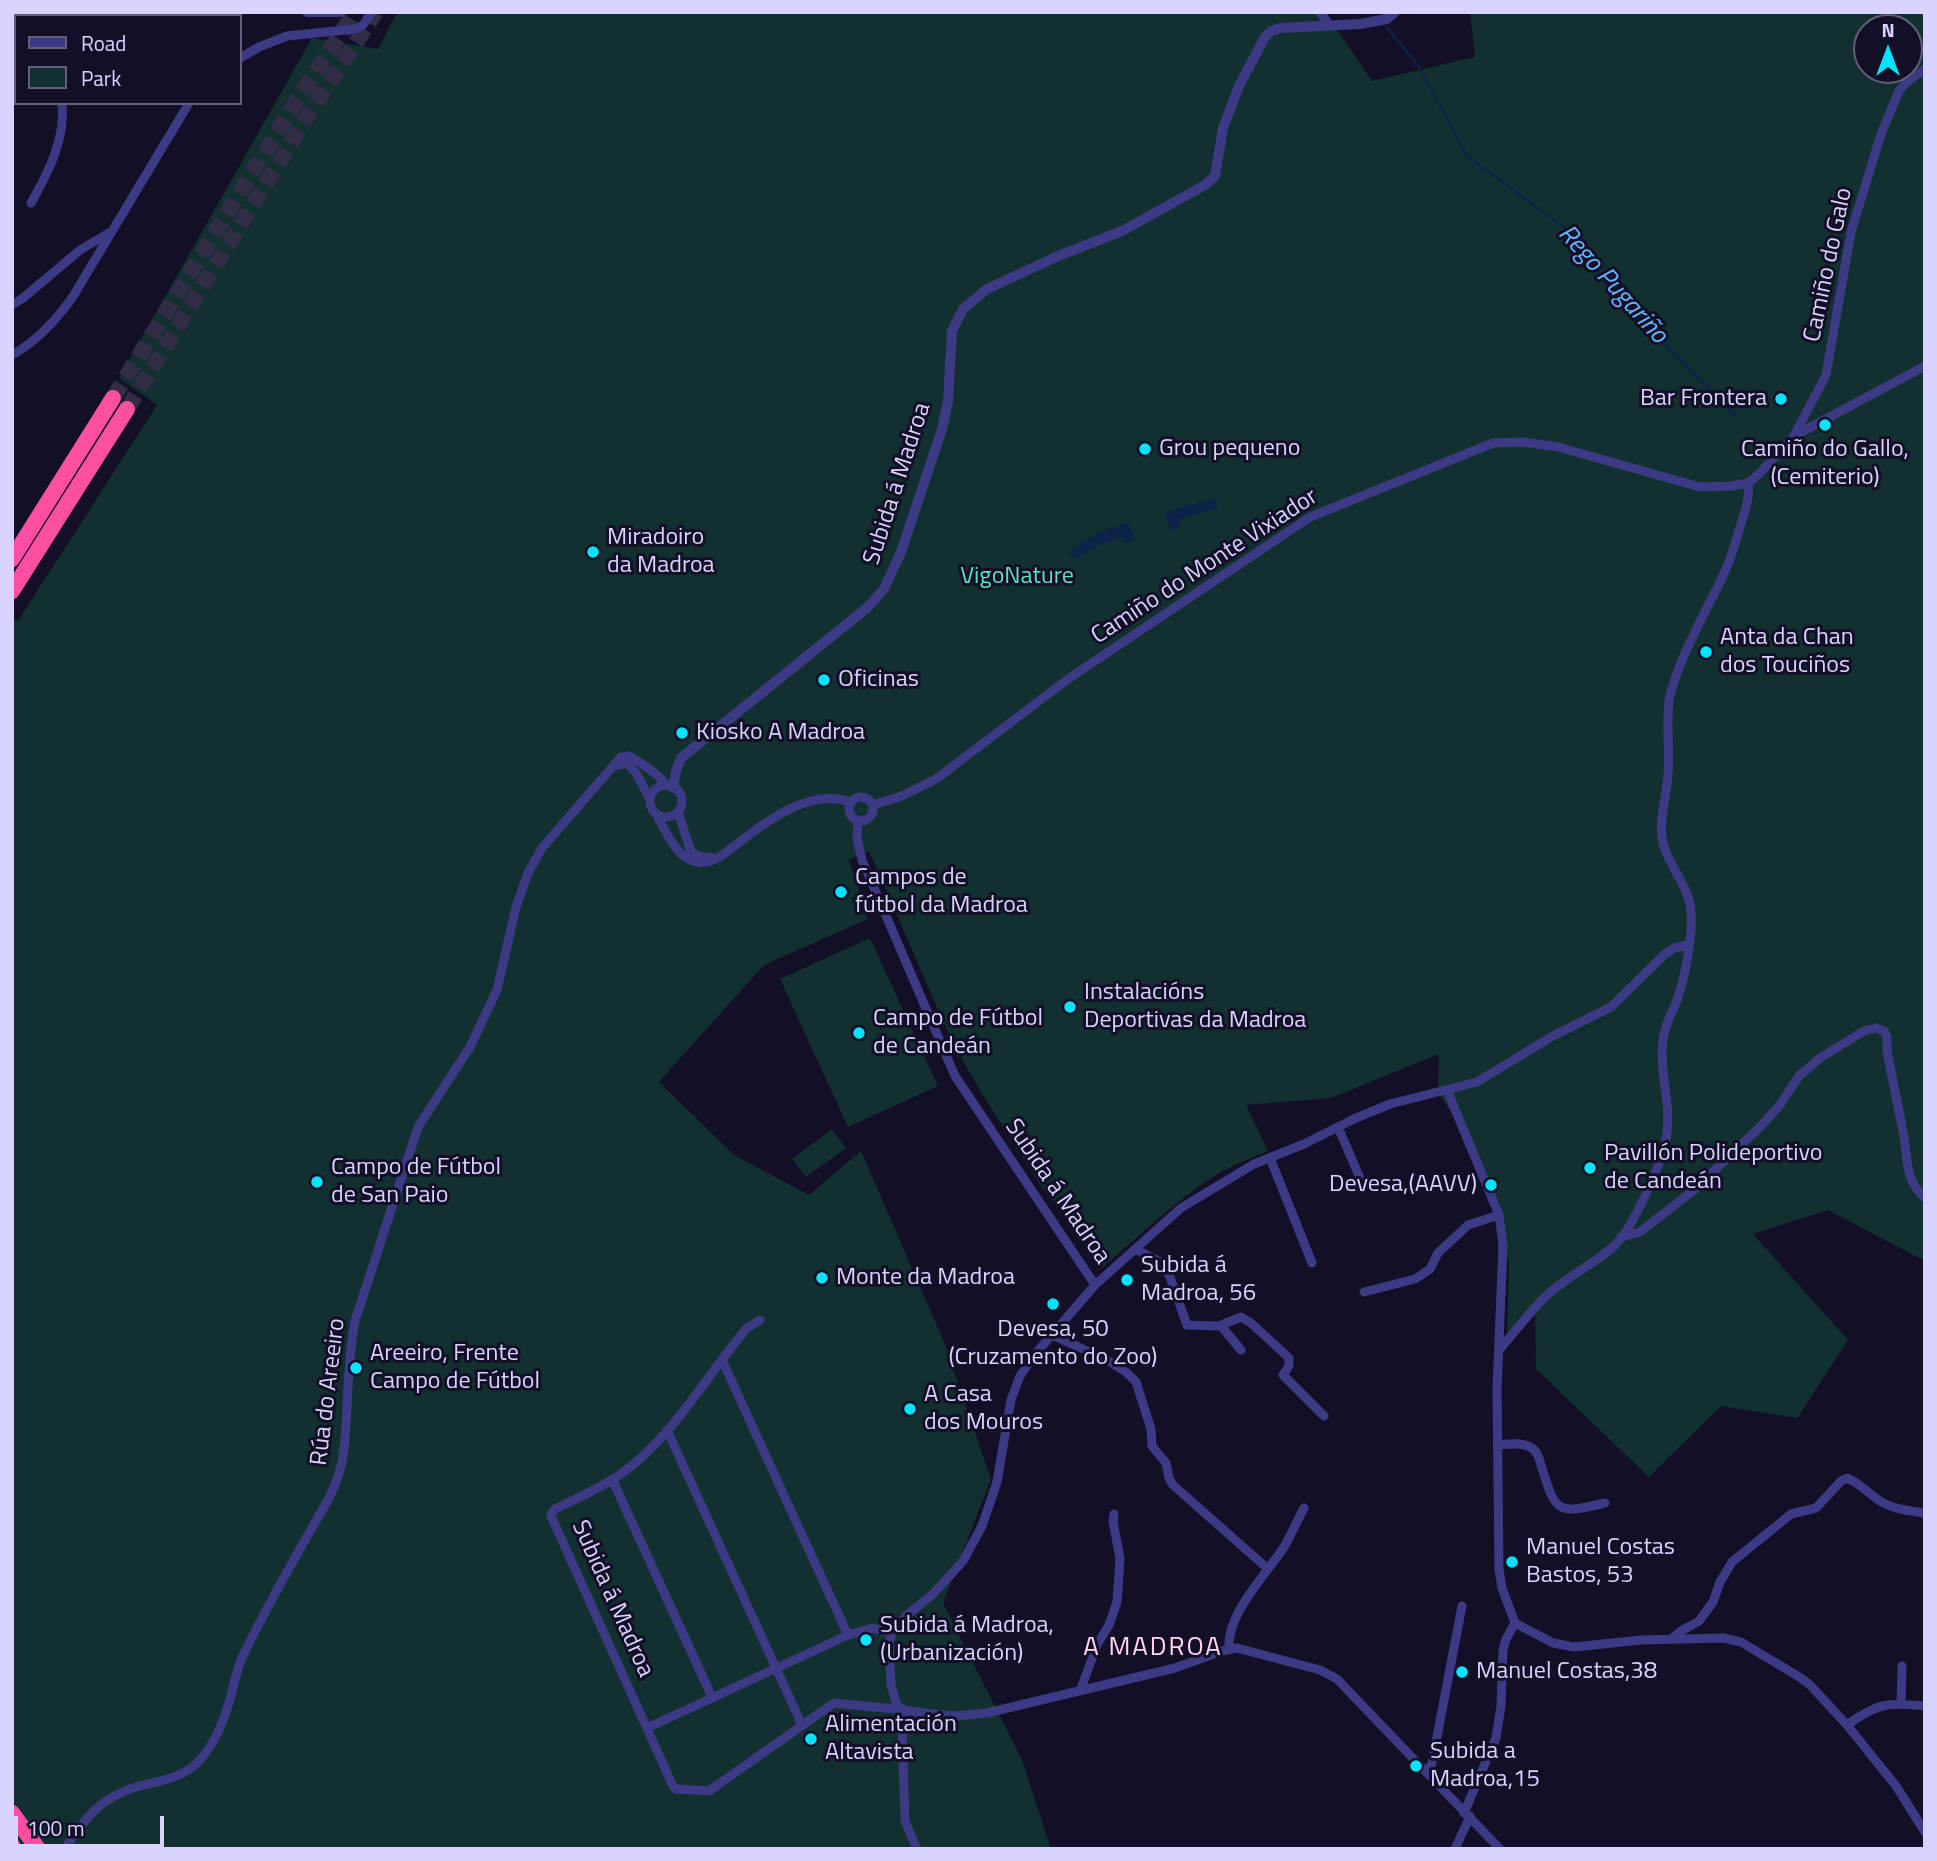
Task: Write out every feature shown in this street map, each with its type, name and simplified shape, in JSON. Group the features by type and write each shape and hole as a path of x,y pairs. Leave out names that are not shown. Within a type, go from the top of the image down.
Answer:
{"highway":[{"path":"12,559 113,398"},
{"path":"12,592 127,409"},
{"path":"12,1813 38,1849"}],"street":[{"path":"307,12 341,12"},
{"path":"242,57 287,36 355,29 363,25 372,12"},
{"path":"1320,12 1330,26"},
{"name":"Subida á Madroa","path":"671,787 681,758 859,616 884,589 901,552 942,429 948,401 952,331 963,309 987,289 1058,256 1122,231 1205,185 1215,176 1223,128 1239,86 1265,37 1271,31 1281,28 1360,24 1387,19 1395,12"},
{"name":"Camiño do Galo","path":"1794,436 1826,375 1851,232 1881,134 1899,91 1925,69"},
{"path":"31,203 54,157 63,115 62,105"},
{"path":"12,355 25,348 55,321 72,298 188,105"},
{"path":"12,305 80,250 114,229"},
{"path":"1499,1350 1543,1299 1610,1250 1621,1237 1650,1184 1665,1144 1668,1105 1661,1056 1665,1032 1685,971 1692,925 1691,908 1681,878 1666,854 1662,838 1668,777 1669,699 1692,636 1732,554 1745,509 1748,483 1794,436 1925,366"},
{"name":"Camiño do Monte Vixiador","path":"873,804 902,796 936,779 1068,679 1310,517 1493,443 1523,442 1558,447 1700,487 1748,483"},
{"path":"612,767 621,757 629,756 671,787 681,796 678,812 691,852 698,856 718,858"},
{"path":"612,767 627,763 636,773 650,799 652,810 676,850 686,858 700,863 709,863 718,858 785,811 804,802 823,798 838,798 851,802 862,797 873,804 873,813 866,820 858,820"},
{"name":"Rúa do Areeiro","path":"65,1849 93,1810 133,1788 184,1773 202,1757 219,1727 230,1702 240,1662 338,1477 343,1458 348,1375 355,1321 418,1127 470,1047 497,990 516,907 528,873 542,848 612,767"},
{"path":"650,799 657,788 671,787"},
{"name":"Subida á Madroa","path":"851,802 851,815 858,820 856,838 862,860 955,1076 1095,1285 1020,1376 1011,1400 997,1482 982,1526 971,1547 951,1575 892,1633"},
{"path":"656,814 668,817 678,812"},
{"path":"1095,1285 1181,1209 1254,1164 1390,1104 1477,1082 1551,1037 1611,1007 1664,955 1674,948 1688,944"},
{"path":"1621,1237 1640,1232 1694,1190 1759,1128 1779,1107 1799,1076 1820,1058 1864,1031 1877,1028 1884,1031 1887,1037 1887,1051 1904,1137 1906,1162 1911,1179 1925,1198"},
{"path":"1447,1090 1499,1214 1503,1245 1497,1389 1499,1569 1502,1588 1515,1623 1553,1643 1567,1646 1671,1639 1723,1638 1741,1642 1801,1678 1847,1725 1896,1786 1925,1832"},
{"path":"1338,1128 1363,1185"},
{"path":"1270,1158 1312,1263"},
{"path":"1364,1292 1415,1279 1430,1269 1438,1253 1468,1225 1499,1214"},
{"path":"1135,1249 1161,1262 1170,1277 1187,1325 1221,1325 1241,1317 1251,1323 1289,1358 1289,1366 1283,1375 1324,1416"},
{"name":"Subida á Madroa","path":"760,1320 747,1328 667,1430 644,1455 612,1479 555,1509 551,1514 676,1789 705,1792 834,1703 956,1716 987,1713 1175,1668 1237,1648 1320,1671 1337,1679 1500,1849"},
{"path":"1221,1325 1241,1350"},
{"path":"1052,1335 1107,1360 1136,1382 1150,1429 1152,1446 1166,1463 1173,1485 1268,1569"},
{"path":"722,1360 848,1635"},
{"path":"667,1430 802,1725"},
{"path":"1498,1445 1521,1444 1533,1447 1556,1505 1579,1510 1605,1503"},
{"path":"1671,1639 1699,1620 1713,1602 1720,1582 1732,1562 1791,1514 1816,1508 1847,1478 1881,1502 1896,1508 1925,1513"},
{"name":"Subida á Madroa","path":"612,1479 712,1697"},
{"path":"1229,1650 1228,1641 1236,1615 1285,1544 1304,1508"},
{"path":"1080,1691 1117,1602 1119,1559 1114,1514"},
{"path":"1427,1773 1432,1763 1462,1606"},
{"path":"1455,1849 1496,1738 1501,1706 1503,1650 1515,1623"},
{"path":"647,1728 848,1635 873,1628 892,1633 889,1642 891,1685 897,1705 905,1710 902,1723 905,1821 917,1849"},
{"path":"1902,1666 1902,1704"},
{"path":"1847,1725 1881,1705 1925,1706"}],"green space":[{"name":"VigoNature","path":"402,12 1325,12 1372,81 1475,57 1470,12 1925,12 1925,1261 1828,1210 1753,1234 1848,1340 1797,1418 1721,1406 1649,1477 1536,1369 1535,1308 1507,1333 1509,1264 1491,1186 1469,1140 1438,1092 1439,1054 1331,1098 1246,1105 1268,1151 1226,1169 1198,1187 1102,1268 1039,1183 951,1039 869,851 849,860 868,919 764,965 659,1082 734,1155 809,1195 861,1151 944,1342 991,1479 943,1603 1022,1760 1051,1849 12,1849 12,618 18,621 157,405 119,378 312,38 378,49 395,16"},
{"name":"Campo de Fútbol de Candeán","path":"870,938 938,1086 848,1127 780,979"},
{"path":"832,1129 846,1148 806,1177 792,1159"}],"water":[{"path":"1215,498 1218,508 1178,520 1180,528 1171,531 1165,512"},
{"path":"1130,523 1135,541 1124,543 1122,537 1101,544 1076,559 1067,553 1101,531"}],"waterway":[{"name":"Rego Pugariño","path":"1387,28 1418,65 1467,156 1577,237 1610,289 1735,415"}],"tunnel":[{"path":"113,398 297,100 355,12"},
{"path":"127,409 317,101 376,12"}],"place":[{"name":"Bar Frontera","path":"1781,399"},
{"name":"Camiño do Gallo, (Cemiterio)","path":"1825,425"},
{"name":"Grou pequeno","path":"1145,449"},
{"name":"Miradoiro da Madroa","path":"593,552"},
{"name":"Anta da Chan dos Touciños","path":"1706,652"},
{"name":"Oficinas","path":"824,680"},
{"name":"Kiosko A Madroa","path":"682,733"},
{"name":"Campos de fútbol da Madroa","path":"841,892"},
{"name":"Instalacións Deportivas da Madroa","path":"1070,1007"},
{"name":"Campo de Fútbol de Candeán","path":"859,1033"},
{"name":"Pavillón Polideportivo de Candeán","path":"1590,1168"},
{"name":"Campo de Fútbol de San Paio","path":"317,1182"},
{"name":"Devesa,(AAVV)","path":"1491,1185"},
{"name":"Monte da Madroa","path":"822,1278"},
{"name":"Subida á Madroa, 56","path":"1127,1280"},
{"name":"Devesa, 50 (Cruzamento do Zoo)","path":"1053,1304"},
{"name":"Areeiro, Frente Campo de Fútbol","path":"356,1368"},
{"name":"A Casa dos Mouros","path":"910,1409"},
{"name":"Manuel Costas Bastos, 53","path":"1512,1562"},
{"name":"Subida á Madroa, (Urbanización)","path":"866,1640"},
{"name":"Manuel Costas,38","path":"1462,1672"},
{"name":"Alimentación Altavista","path":"811,1739"},
{"name":"Subida a Madroa,15","path":"1416,1766"}],"district":[{"name":"A MADROA","path":"1153,1649"}]}
